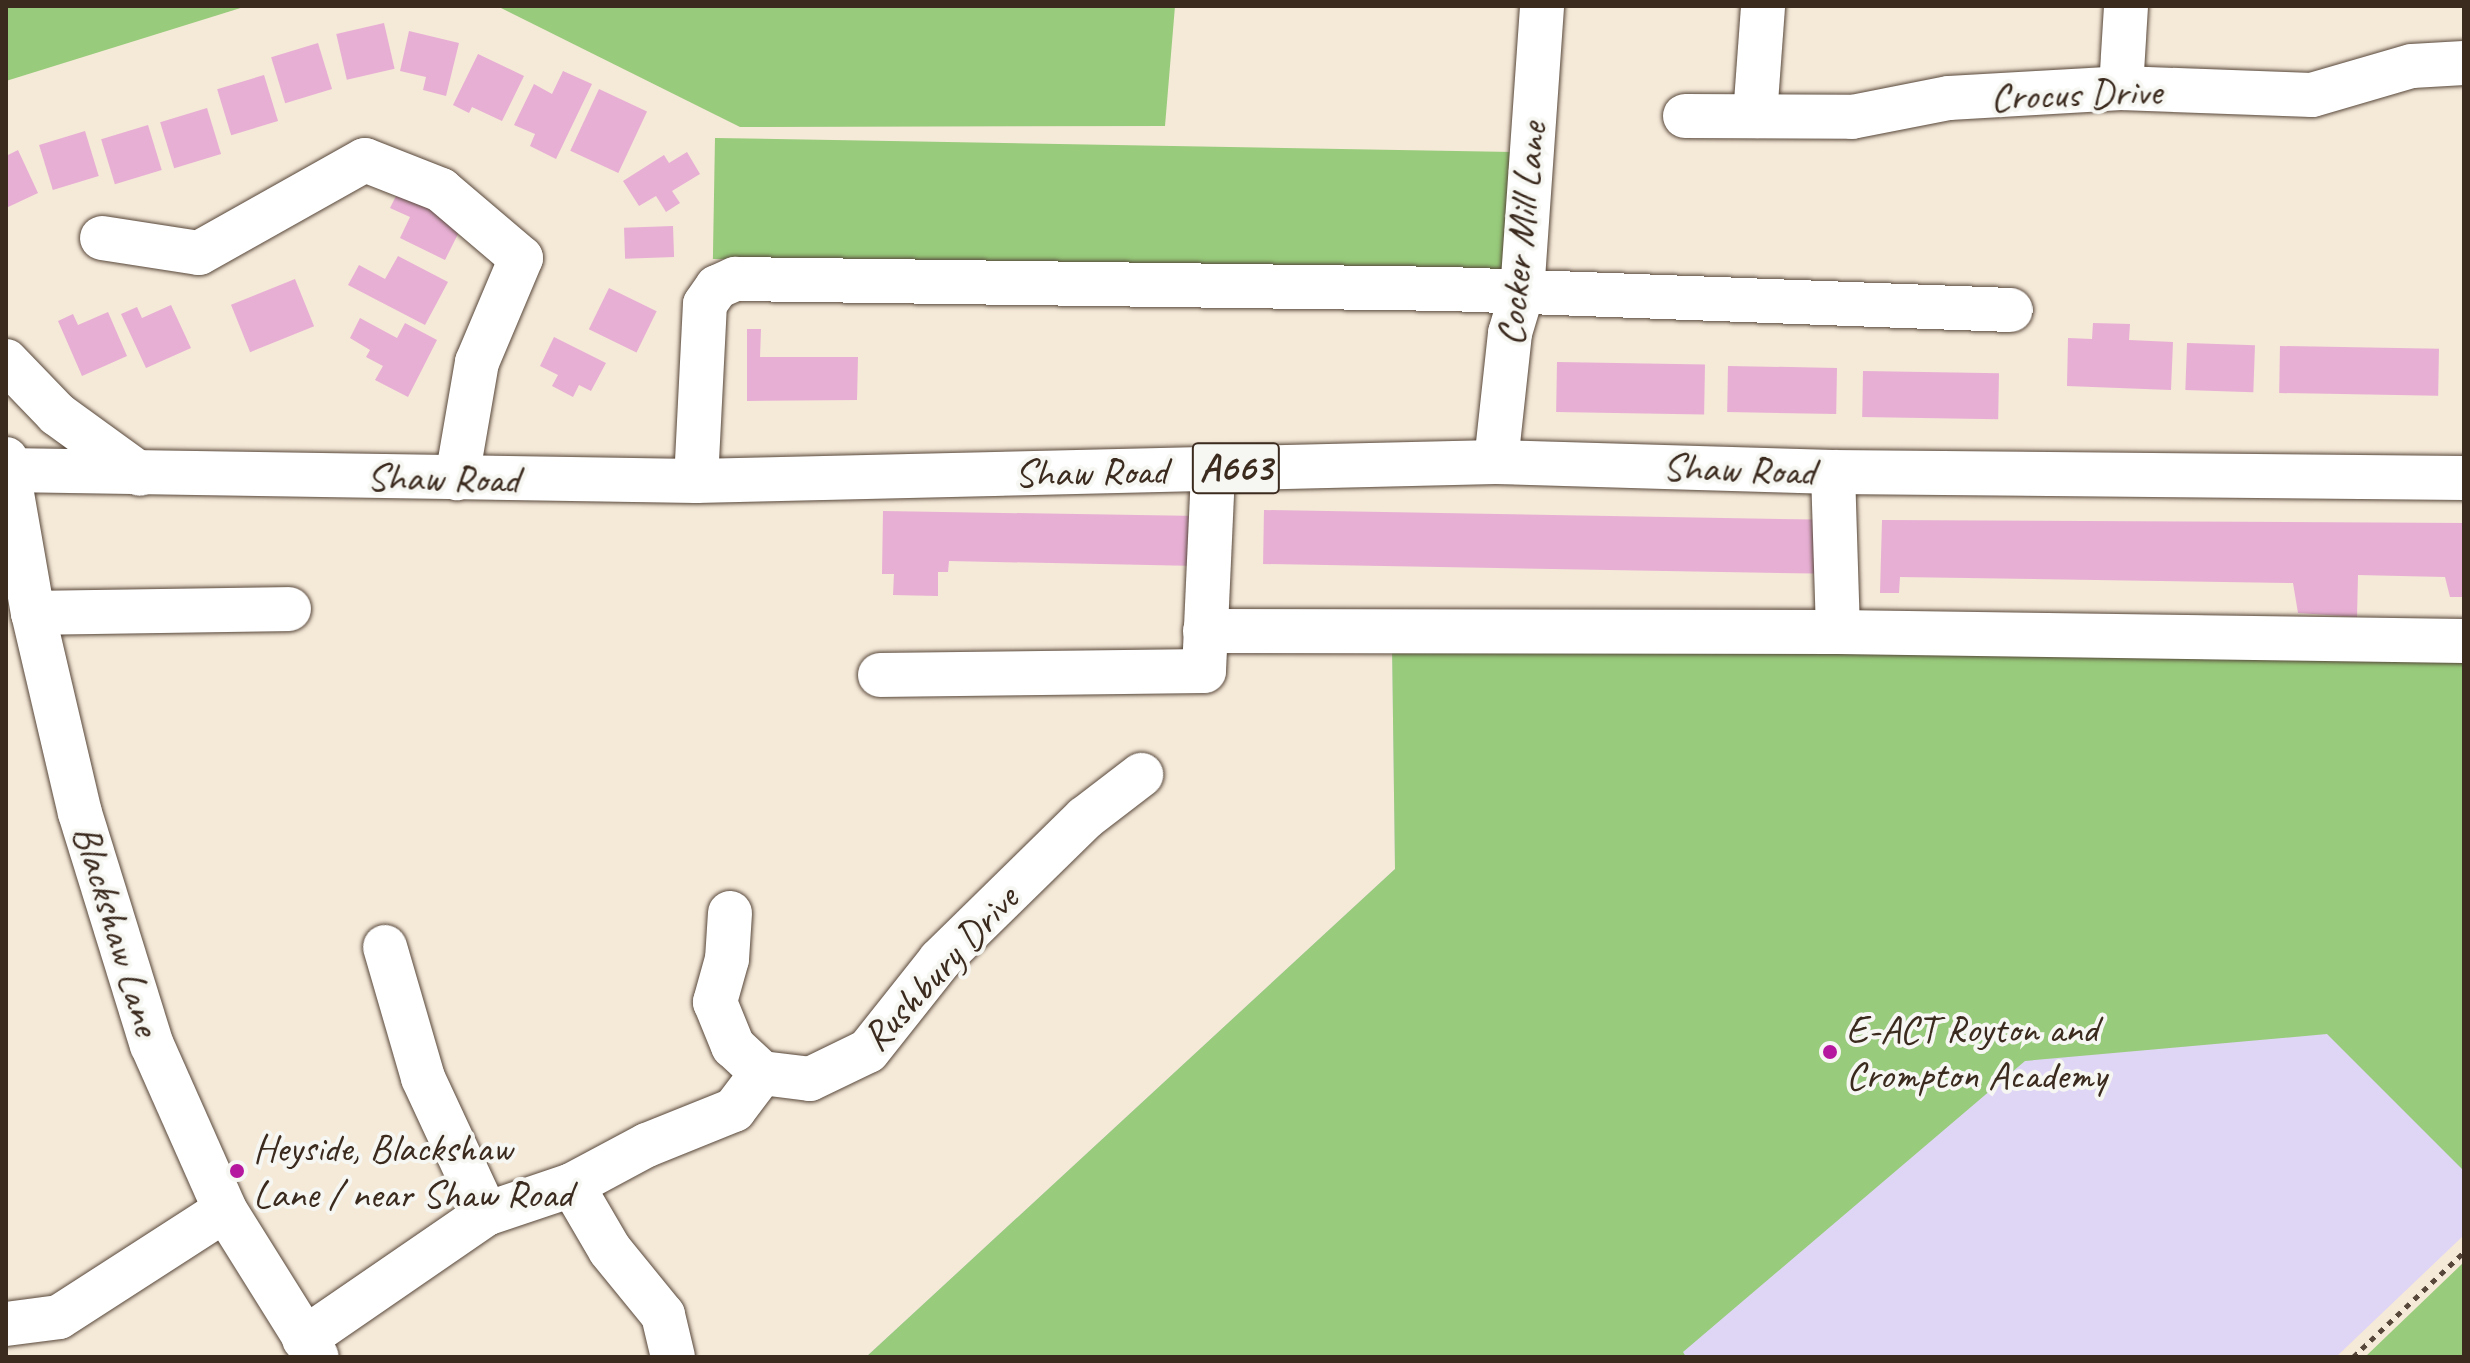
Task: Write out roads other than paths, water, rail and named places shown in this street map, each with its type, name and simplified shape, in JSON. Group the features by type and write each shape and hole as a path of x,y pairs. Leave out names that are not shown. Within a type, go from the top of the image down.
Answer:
{"street":[{"name":"Cocker Mill Lane","path":"1496,462 1510,333 1522,293 1542,6"},
{"path":"1755,116 1763,6"},
{"path":"2121,88 2126,6"},
{"name":"Crocus Drive","path":"1685,116 1852,117 1949,98 2121,88 2312,95 2412,66 2464,63"},
{"path":"102,238 199,253 365,160 441,190 521,258 477,362 457,478"},
{"path":"696,481 705,304 717,287 735,279 1522,293 2011,310"},
{"path":"6,361 57,414 140,474"},
{"name":"Shaw Road","path":"7,466 140,474 696,481 1496,462 1833,472 2464,478"},
{"name":"Blackshaw Lane","path":"7,466 33,613 80,813 152,1045 225,1210 310,1348"},
{"path":"880,675 1204,671 1213,469"},
{"path":"1833,472 1838,632"},
{"path":"33,613 289,609"},
{"path":"1205,631 1838,632 2464,641"},
{"name":"Rushbury Drive","path":"762,1073 810,1079 868,1051 940,960 1085,818 1141,775"},
{"path":"310,1348 486,1214 572,1185 647,1145 734,1110 762,1073 733,1046 715,1002 727,959 730,913"},
{"path":"385,947 423,1078 486,1214"},
{"path":"572,1185 610,1250 663,1315 673,1357"},
{"path":"6,1324 59,1317 225,1210"}],"place":[{"name":"E-ACT Royton and Crompton Academy","path":"1830,1052"},
{"name":"Heyside, Blackshaw Lane / near Shaw Road","path":"237,1171"}]}
